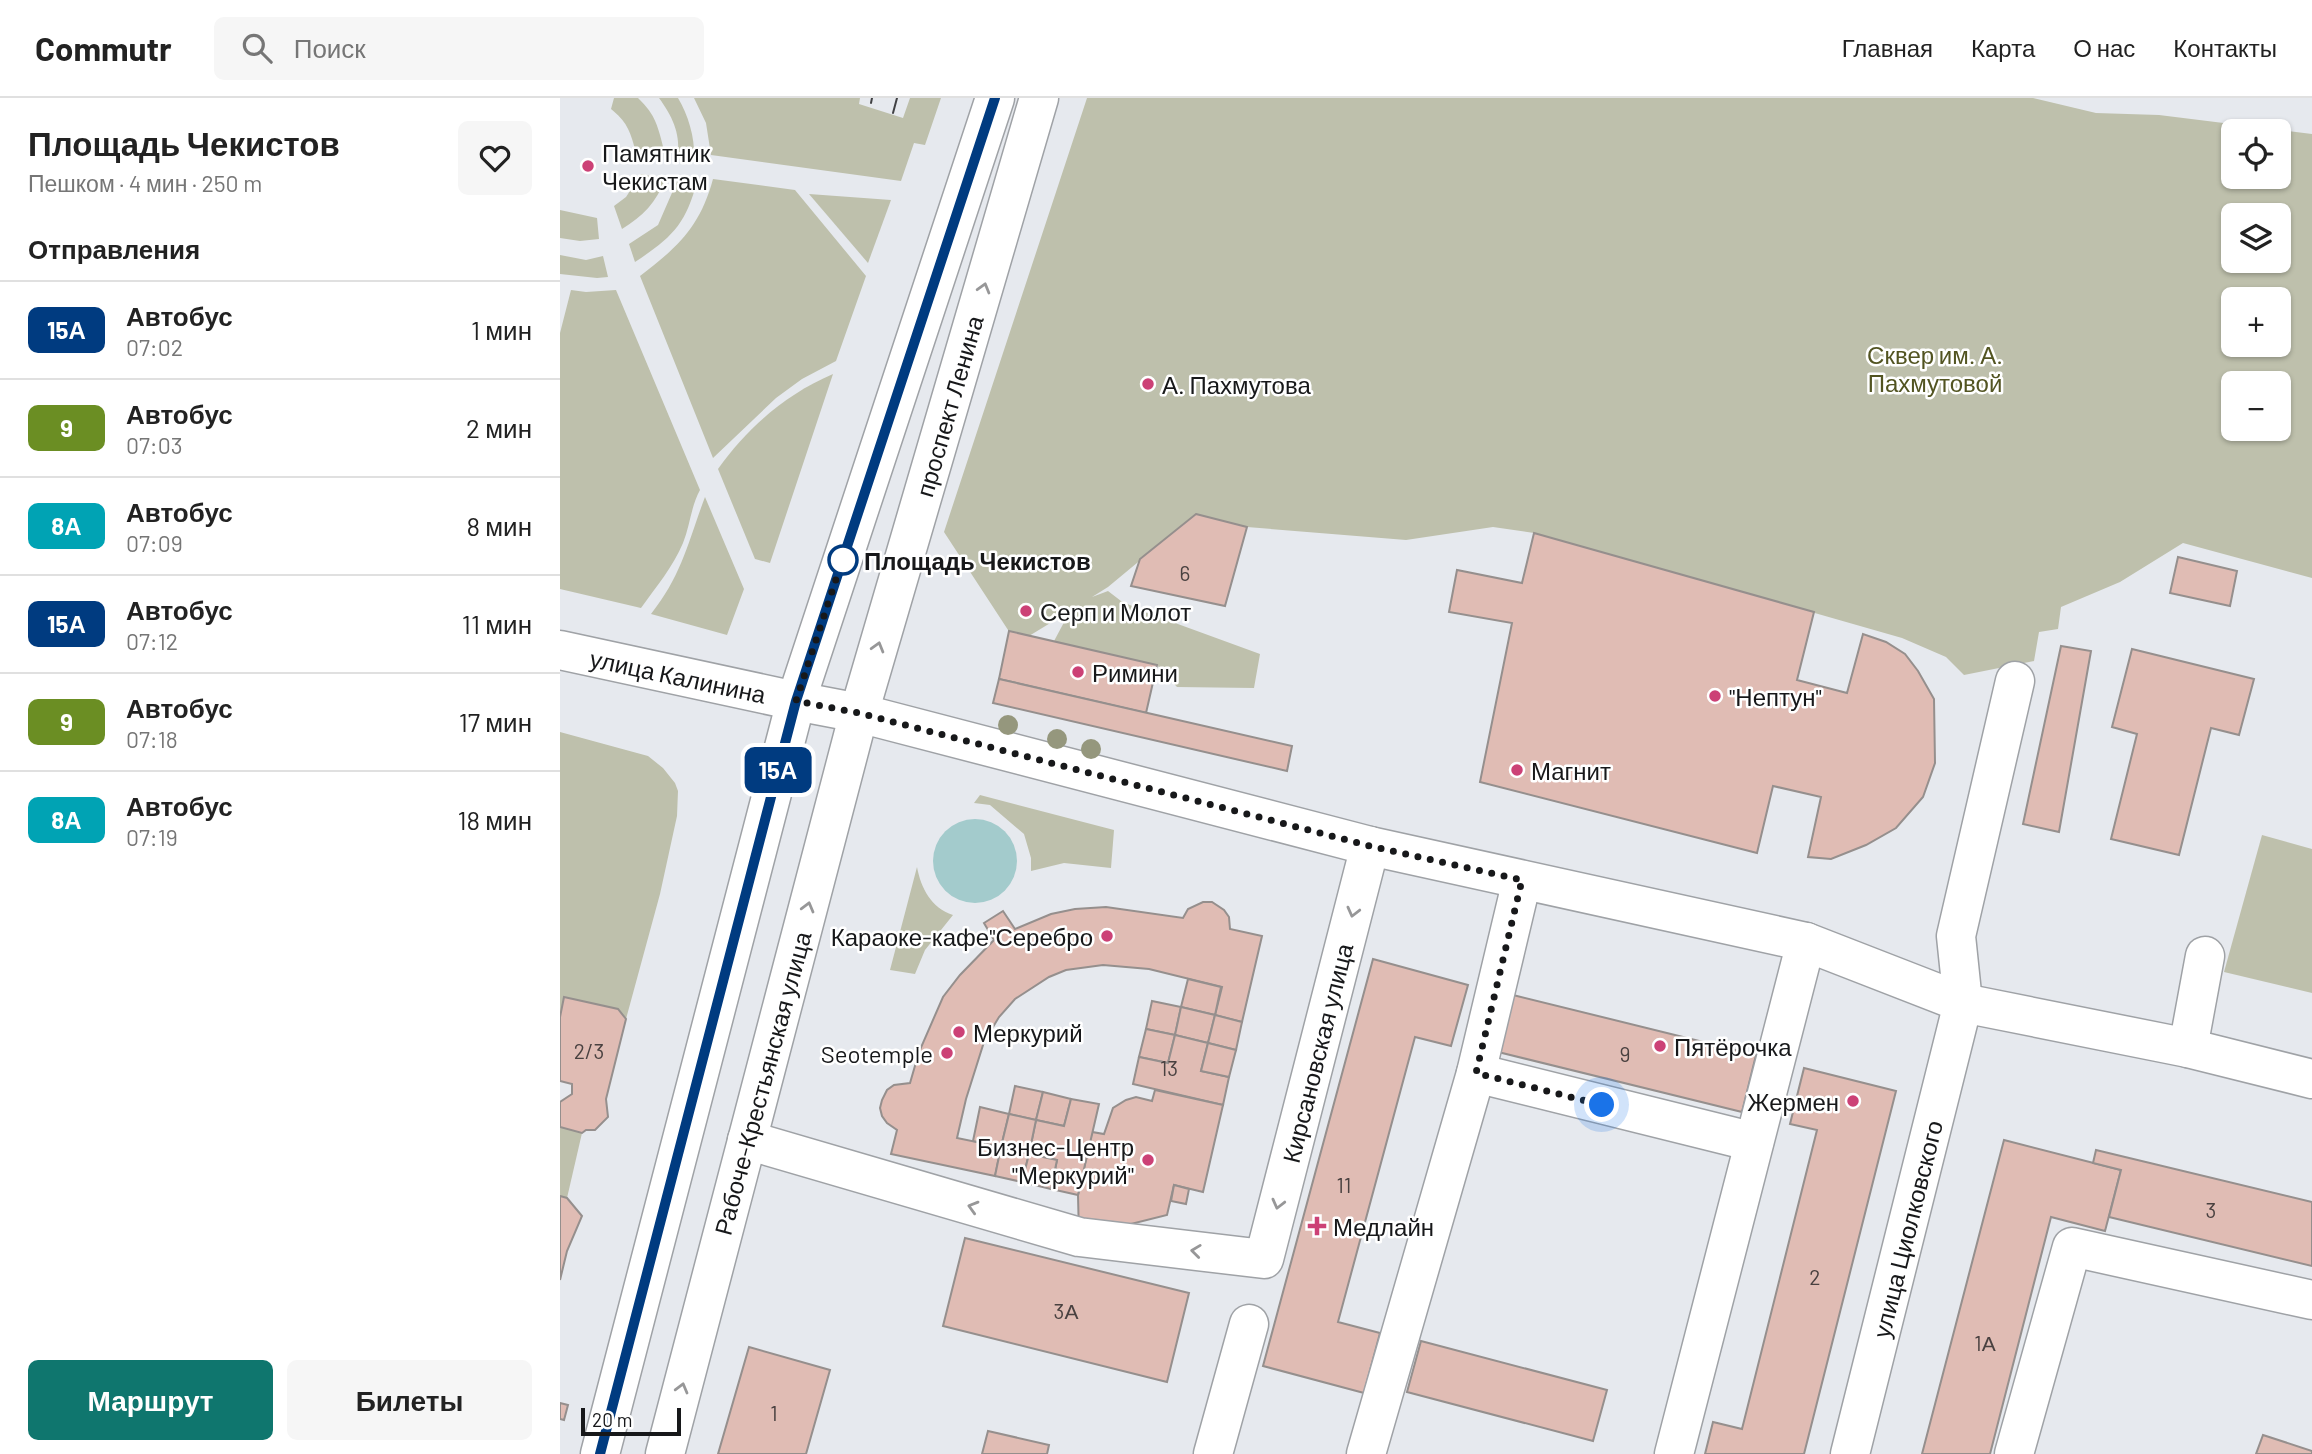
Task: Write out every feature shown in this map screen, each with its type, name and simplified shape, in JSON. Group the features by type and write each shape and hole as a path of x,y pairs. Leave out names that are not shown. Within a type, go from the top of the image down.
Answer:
{"main road":[{"name":"проспект Ленина","path":"796,701 995,98"},
{"name":"проспект Ленина","path":"859,713 1039,98"},
{"name":"улица Калинина","path":"560,650 859,713 1370,846 1806,942 1963,1003 2188,1048 2312,1079"},
{"path":"1963,1003 1956,936 2015,681"},
{"path":"600,1454 796,701"},
{"name":"Рабоче-Крестьянская улица","path":"665,1454 859,713"},
{"name":"Кирсановская улица","path":"747,1140 1079,1237 1264,1259 1370,846"},
{"path":"1366,1454 1476,1073 1522,880"},
{"path":"1674,1454 1806,942"},
{"path":"2188,1048 2205,956"},
{"name":"улица Циолковского","path":"1850,1454 1963,1003"},
{"path":"1476,1073 1754,1142"},
{"path":"2014,1454 2073,1247 2312,1300"},
{"path":"1213,1454 1249,1324"}],"green space":[{"path":"614,98 638,98 644,104 656,122 664,150 635,149 627,126 611,109"},
{"path":"659,98 678,98 690,126 694,157 678,154 678,138 674,124"},
{"path":"694,98 860,98 859,104 903,118 910,98 941,98 925,145 914,143 901,181 711,155 706,123"},
{"name":"Сквер им. А. Пахмутовой","path":"1087,98 2033,98 2096,113 2159,115 2221,123 2221,189 2291,189 2291,131 2312,134 2312,578 2183,543 2120,582 2061,607 2058,629 2039,632 2034,661 1964,675 1946,657 1902,638 1534,533 1493,527 1406,540 1247,527 1196,514 1108,587 1092,597 1108,591 1121,601 1145,612 1260,654 1254,688 1177,687 1157,665 1053,643 1070,611 1029,636 1010,633 944,532"},
{"path":"641,174 665,179 648,208 622,229 614,206 626,197"},
{"path":"678,179 697,181 688,209 668,237 635,262 629,244 658,225"},
{"path":"713,179 795,190 866,276 836,361 802,379 776,398 713,458 640,276 686,235 708,196"},
{"path":"809,194 891,200 868,263"},
{"path":"560,210 597,218 599,239 580,241 560,238"},
{"path":"560,255 586,260 603,256 608,277 560,274"},
{"path":"571,290 616,290 700,490 679,552 641,608 560,589 560,333"},
{"path":"833,374 770,563 755,559 718,469 729,454 769,414 799,392"},
{"path":"705,497 744,589 727,635 651,614 677,572"},
{"path":"560,732 648,756 663,768 678,791 677,816 660,894 626,1019 618,1009 565,997 560,1017"},
{"path":"980,795 1114,830 1111,868 1064,863 1031,871 1031,858 1024,834 990,805 974,803"},
{"path":"2262,835 2312,849 2312,993 2224,972"},
{"path":"917,867 928,896 939,908 953,915 925,950 915,974 890,970"},
{"path":"560,1127 582,1133 567,1198 560,1196"}],"water":[{"path":"975,819 991,822 1005,831 1014,845 1017,861 1014,877 1005,891 991,900 975,903 959,900 945,891 936,877 933,861 936,845 945,831 959,822"}],"building":[{"path":"1196,514 1247,527 1225,606 1131,586 1140,559"},
{"name":"\"Нептун\"","path":"1534,533 1814,612 1797,680 1847,693 1863,634 1886,642 1905,654 1934,699 1935,763 1923,797 1896,828 1866,845 1831,859 1808,857 1821,797 1773,786 1757,853 1480,782 1512,623 1449,612 1457,570 1522,583"},
{"path":"2178,557 2237,571 2230,606 2170,593"},
{"name":"Римини","path":"1009,631 1157,665 1146,713 999,679"},
{"path":"2061,646 2091,651 2059,832 2023,824"},
{"path":"2132,649 2254,679 2239,735 2211,728 2179,855 2111,839 2137,734 2112,727"},
{"path":"999,679 1292,746 1287,771 993,703"},
{"name":"Меркурий","path":"1203,902 1212,902 1224,910 1229,917 1230,929 1262,936 1242,1022 1215,1015 1222,987 1149,969 1103,965 1066,970 1049,977 1015,999 999,1017 984,1042 957,1138 1001,1147 995,1176 891,1154 897,1130 882,1116 882,1100 887,1090 894,1085 910,1083 919,1052 943,997 994,940 984,923 1003,911 1015,929 1051,914 1106,907 1183,918 1188,909"},
{"path":"1373,959 1468,985 1451,1046 1415,1037 1338,1322 1380,1333 1364,1393 1263,1366"},
{"path":"1188,979 1221,987 1215,1015 1181,1007"},
{"path":"1509,994 1756,1055 1742,1112 1494,1051"},
{"path":"564,997 618,1009 626,1019 606,1099 608,1117 595,1130 582,1133 560,1127 560,1102 572,1094 572,1084 560,1081 560,1017"},
{"path":"1152,1001 1181,1007 1175,1035 1146,1029"},
{"path":"1181,1007 1215,1015 1208,1043 1175,1035"},
{"path":"1215,1015 1242,1022 1236,1050 1208,1043"},
{"path":"1146,1029 1175,1035 1168,1063 1139,1057"},
{"path":"1175,1035 1208,1043 1201,1071 1229,1077 1223,1105 1133,1084 1139,1057 1168,1063"},
{"path":"1208,1043 1236,1050 1229,1077 1201,1071"},
{"path":"1804,1068 1896,1091 1804,1454 1705,1454 1713,1422 1742,1429 1817,1130 1790,1124"},
{"path":"1015,1086 1043,1092 1036,1120 1009,1114"},
{"name":"Бизнес-Центр \"Меркурий\"","path":"1155,1090 1223,1105 1203,1192 1174,1185 1167,1215 1079,1237 1078,1195 1092,1132 1104,1134 1113,1108 1136,1097 1152,1101"},
{"path":"1043,1092 1071,1099 1064,1126 1036,1120"},
{"path":"1071,1099 1099,1104 1078,1195 1051,1189 1057,1160 1029,1154 1036,1120 1064,1126"},
{"path":"980,1107 1009,1114 1001,1147 973,1141"},
{"path":"1009,1114 1036,1120 1029,1154 1001,1147"},
{"path":"2004,1140 2121,1170 2105,1231 2051,1217 1990,1454 1922,1454"},
{"path":"1001,1147 1029,1154 1022,1182 995,1176"},
{"path":"2096,1150 2312,1202 2312,1266 2109,1217 2121,1170 2093,1163"},
{"path":"1029,1154 1057,1160 1051,1189 1022,1182"},
{"path":"1174,1185 1189,1189 1186,1204 1171,1201"},
{"path":"560,1196 567,1198 582,1216 567,1251 560,1280"},
{"path":"965,1238 1189,1293 1167,1382 943,1326"},
{"path":"1421,1341 1607,1390 1593,1441 1407,1392"},
{"path":"749,1347 830,1370 806,1454 718,1454"},
{"path":"560,1403 568,1405 564,1420 560,1419"},
{"path":"988,1431 1049,1445 1047,1454 982,1454"},
{"path":"2263,1435 2312,1451 2312,1454 2256,1454"}],"tram line":[{"path":"871,103 872,98"},
{"path":"893,113 897,98"}],"bus line":[{"name":"15А","path":"600,1454 796,701 995,98"}],"place":[{"name":"Памятник Чекистам","path":"588,166"},
{"name":"А. Пахмутова","path":"1148,384"},
{"name":"Площадь Чекистов","path":"843,560"},
{"name":"Серп и Молот","path":"1026,611"},
{"name":"Римини","path":"1078,672"},
{"name":"\"Нептун\"","path":"1715,696"},
{"name":"Магнит","path":"1517,770"},
{"name":"Караоке-кафе\"Серебро","path":"1107,936"},
{"name":"Меркурий","path":"959,1032"},
{"name":"Пятёрочка","path":"1660,1046"},
{"name":"Seotemple","path":"947,1053"},
{"name":"Жермен","path":"1853,1101"},
{"name":"Бизнес-Центр \"Меркурий\"","path":"1148,1160"},
{"name":"Медлайн","path":"1317,1226"}],"route":[{"path":"843,560 796,701 859,713 1370,846 1522,880 1476,1073 1602,1105"}]}
